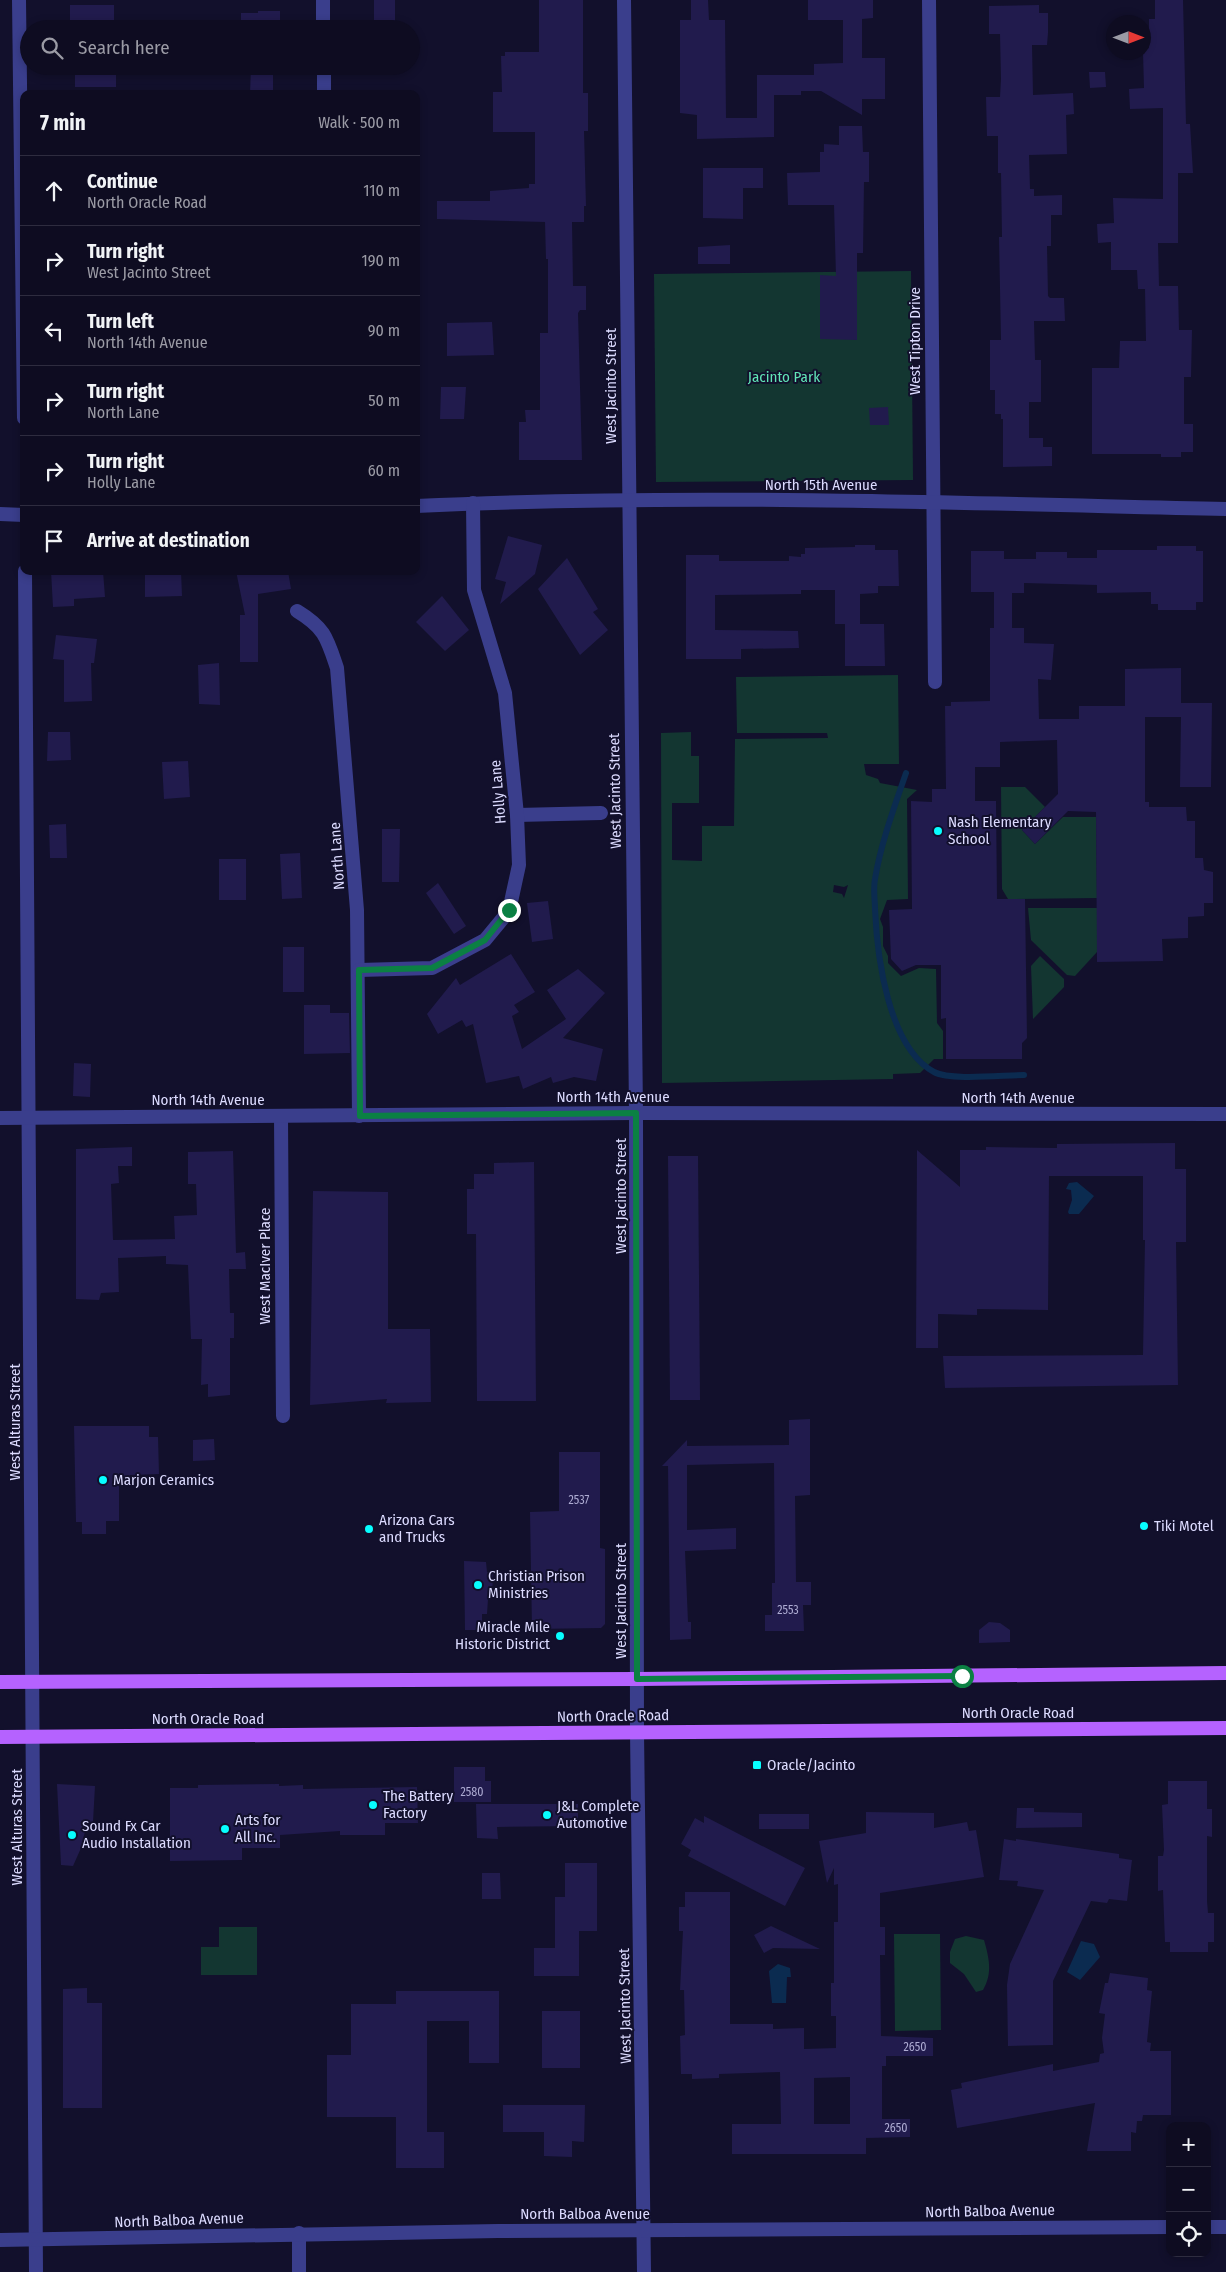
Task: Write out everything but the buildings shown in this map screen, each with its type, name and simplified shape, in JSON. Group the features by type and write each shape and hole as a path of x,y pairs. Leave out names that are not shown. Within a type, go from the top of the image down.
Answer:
{"main road":[{"path":"0,1682 637,1679 1226,1673"},
{"name":"North Oracle Road","path":"0,1736 1226,1728"}],"street":[{"path":"19,0 20,90"},
{"path":"323,0 323,20"},
{"name":"West Jacinto Street","path":"624,0 636,1113 637,1732 644,2272"},
{"name":"West Tipton Drive","path":"929,0 935,682"},
{"path":"324,75 324,90"},
{"name":"North 15th Avenue","path":"420,506 473,503 628,501 932,501 1226,509"},
{"name":"Holly Lane","path":"359,970 432,968 485,940 509,910 519,865 517,815 505,693 474,590 473,503"},
{"path":"0,514 20,515"},
{"name":"West Alturas Street","path":"25,575 36,2272"},
{"name":"North Lane","path":"297,610 314,621 326,636 337,668 356,901 359,970 360,1116"},
{"path":"517,815 601,813"},
{"name":"North 14th Avenue","path":"0,1118 636,1113 1226,1114"},
{"name":"West MacIver Place","path":"281,1116 283,1416"},
{"name":"North Balboa Avenue","path":"0,2240 299,2233 644,2229 1166,2227"},
{"path":"1211,2227 1226,2227"},
{"path":"299,2233 299,2272"}],"green space":[{"name":"Jacinto Park","path":"911,271 913,480 656,482 654,274"},
{"path":"898,675 899,764 864,764 866,775 878,779 880,783 917,790 907,799 908,899 887,900 880,919 883,927 883,946 888,956 888,963 901,976 919,968 936,969 937,1023 943,1031 943,1059 934,1059 920,1073 893,1074 893,1079 662,1083 661,733 691,732 691,756 699,756 699,803 672,803 672,860 702,861 702,826 734,826 735,739 828,738 827,733 737,733 736,677","holes":["834,885 844,887 848,885 844,898 842,894 833,892"]},
{"path":"1001,787 1025,787 1045,807 1022,830 1035,844 1063,817 1096,817 1097,898 1008,899 1002,889"},
{"path":"1028,908 1097,908 1097,952 1075,976 1067,975 1031,940"},
{"path":"1040,956 1064,979 1064,987 1033,1019 1031,966"},
{"path":"219,1927 257,1927 257,1975 201,1975 201,1947 219,1947"},
{"path":"894,1934 940,1934 941,2030 895,2031"},
{"path":"966,1936 984,1940 989,1959 986,1984 983,1990 976,1992 964,1974 950,1963 950,1952 955,1939"}],"water":[{"path":"1077,1182 1094,1196 1079,1214 1069,1214 1072,1200 1071,1190 1066,1189 1069,1183"},
{"path":"1081,1941 1094,1944 1100,1957 1080,1980 1067,1972"},
{"path":"778,1964 790,1968 791,1977 787,1977 786,2003 772,2003 769,1971"}],"waterway":[{"path":"906,773 884,839 874,887 876,928 882,975 896,1022 906,1043 918,1060 934,1072 942,1075 964,1077 1024,1075"}],"place":[{"name":"Nash Elementary School","path":"938,831"},
{"name":"Marjon Ceramics","path":"103,1480"},
{"name":"Tiki Motel","path":"1144,1526"},
{"name":"Arizona Cars and Trucks","path":"369,1529"},
{"name":"Christian Prison Ministries","path":"478,1585"},
{"name":"Miracle Mile Historic District","path":"560,1636"},
{"name":"Oracle/Jacinto","path":"757,1765"},
{"name":"The Battery Factory","path":"373,1805"},
{"name":"J&L Complete Automotive","path":"547,1815"},
{"name":"Arts for All Inc.","path":"225,1829"},
{"name":"Sound Fx Car Audio Installation","path":"72,1835"}],"route":[{"path":"509,910 485,940 432,968 359,970 360,1116 636,1113 637,1679 962,1676"}]}
